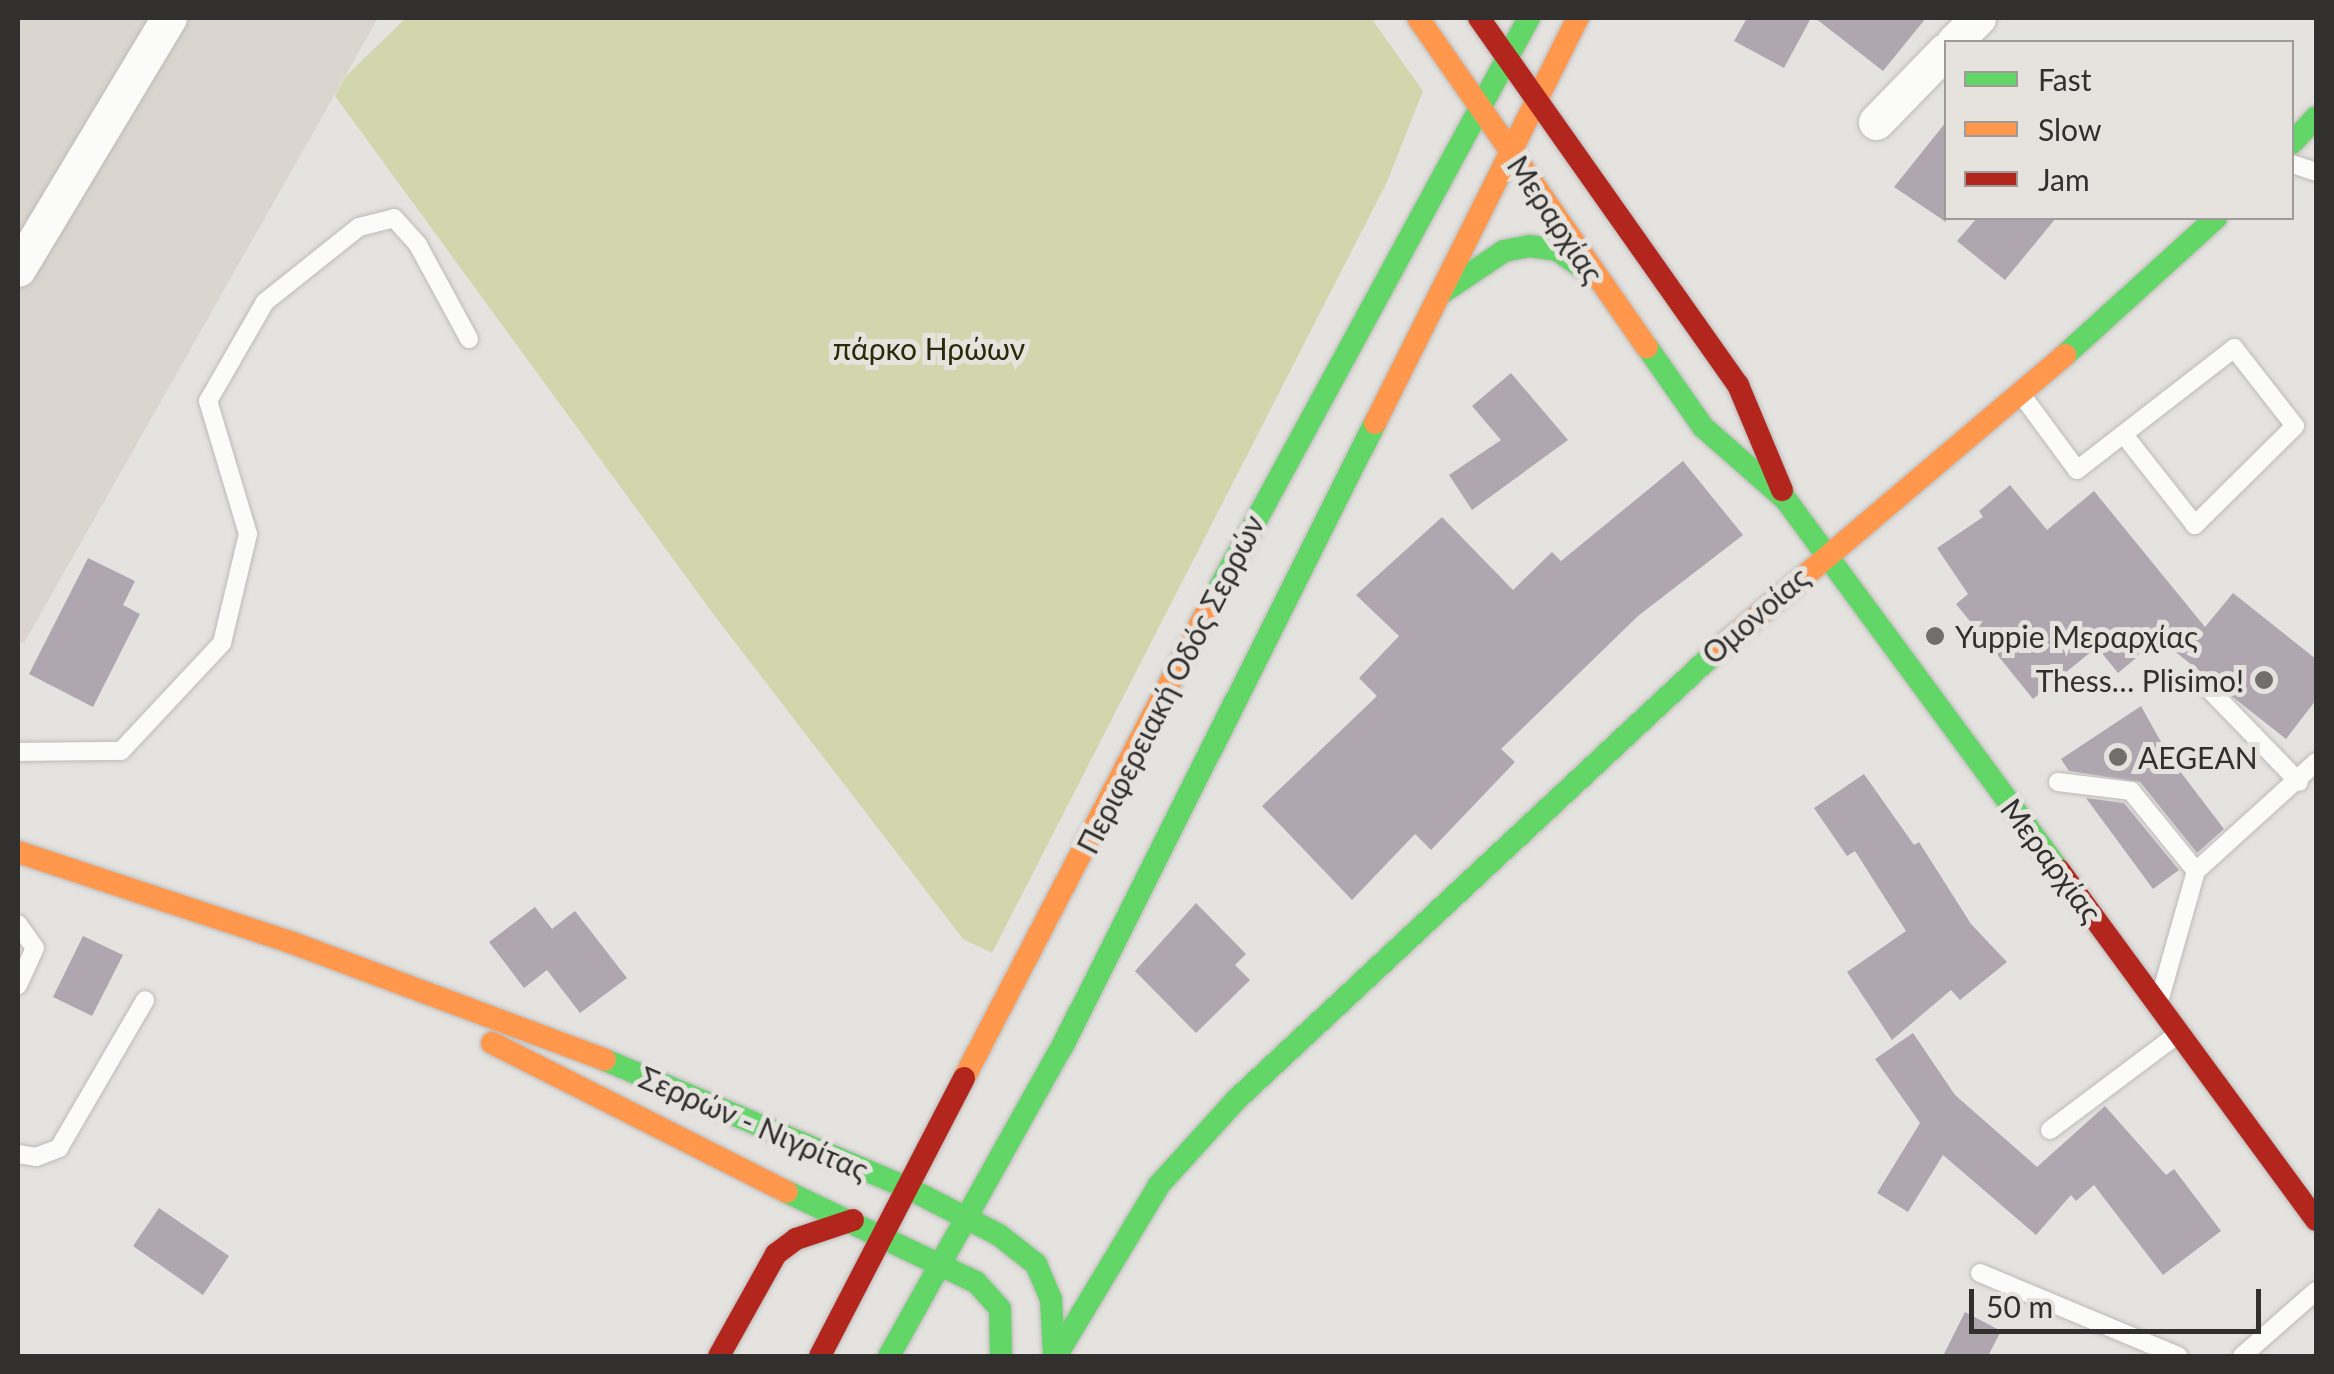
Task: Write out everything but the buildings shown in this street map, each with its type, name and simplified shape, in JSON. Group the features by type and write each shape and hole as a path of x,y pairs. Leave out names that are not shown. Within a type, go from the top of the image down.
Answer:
{"main road":[{"name":"Μεραρχίας","path":"1418,18 1593,275 1703,426 1786,500 2316,1220"},
{"name":"Μεραρχίας","path":"1479,18 1738,385 1786,500"},
{"name":"Περιφερειακή Οδός Σερρών","path":"820,1356 910,1190 1240,546 1529,18"},
{"path":"889,1356 968,1218 1201,778 1578,18"},
{"path":"2294,141 2316,116"},
{"name":"Ομονοίας","path":"1055,1356 1159,1185 1310,1028 1649,708 1826,554 2020,394 2214,220"},
{"path":"1438,296 1504,252 1529,246 1557,250 1593,275"},
{"name":"Σερρών - Νιγρίτας","path":"18,852 290,942 369,976 579,1049 968,1218 1036,1264 1051,1300 1055,1356"},
{"name":"Σερρών - Νιγρίτας","path":"369,976 611,1108 942,1265 994,1297 1000,1356"},
{"path":"723,1159 758,1207"},
{"path":"719,1356 761,1273 796,1238 853,1220"},
{"path":"761,1273 765,1235"}],"street":[{"path":"18,268 169,18"},
{"path":"1956,40 1978,18"},
{"path":"1876,122 1944,52"}],"lane":[{"path":"18,752 121,752 222,643 248,534 208,401 266,302 358,227 394,218 418,245 469,339"},
{"path":"2020,394 2076,470 2125,436 2234,348 2295,426 2196,525 2125,436"},
{"path":"2204,685 2299,782"},
{"path":"2158,1004 2196,870 2299,782 2316,762"},
{"path":"2058,782 2131,791 2196,870"},
{"path":"18,924 34,948 18,985"},
{"path":"18,1154 36,1157 60,1148 145,1000"},
{"path":"2050,1130 2180,1033"},
{"path":"1980,1273 2178,1356"},
{"path":"2242,1356 2316,1291"}],"shaded area":[{"path":"18,18 378,18 24,643 18,642"}],"green space":[{"name":"πάρκο Ηρώων","path":"406,18 1371,18 1423,91 1387,182 992,953 963,939 714,615 335,96 346,76"}],"traffic: fast":[{"path":"1215,596 1529,18"},
{"path":"2294,141 2316,117"},
{"path":"2065,355 2214,220"},
{"path":"1440,294 1504,251 1529,246 1557,250 1593,275"},
{"path":"1647,347 1703,427 1786,500 2059,870"},
{"path":"889,1356 1062,1047 1375,423"},
{"path":"1056,1356 1159,1185 1237,1099 1722,646"},
{"path":"605,1060 910,1189 999,1235 1036,1264 1051,1300 1054,1356"},
{"path":"787,1192 976,1282 1000,1309 1001,1356"}],"traffic: slow":[{"path":"1418,18 1647,347"},
{"path":"1375,423 1578,18"},
{"path":"1722,646 2065,355"},
{"path":"964,1078 1215,596"},
{"path":"18,852 290,942 605,1060"},
{"path":"492,1043 787,1192"}],"traffic: jam":[{"path":"1479,18 1738,385 1782,490"},
{"path":"2059,870 2316,1220"},
{"path":"820,1356 964,1078"},
{"path":"719,1356 776,1254 796,1239 853,1220"}],"place":[{"name":"Yuppie Μεραρχίας","path":"1935,636"},
{"name":"Thess… Plisimo!","path":"2264,680"},
{"name":"AEGEAN","path":"2118,757"}]}
